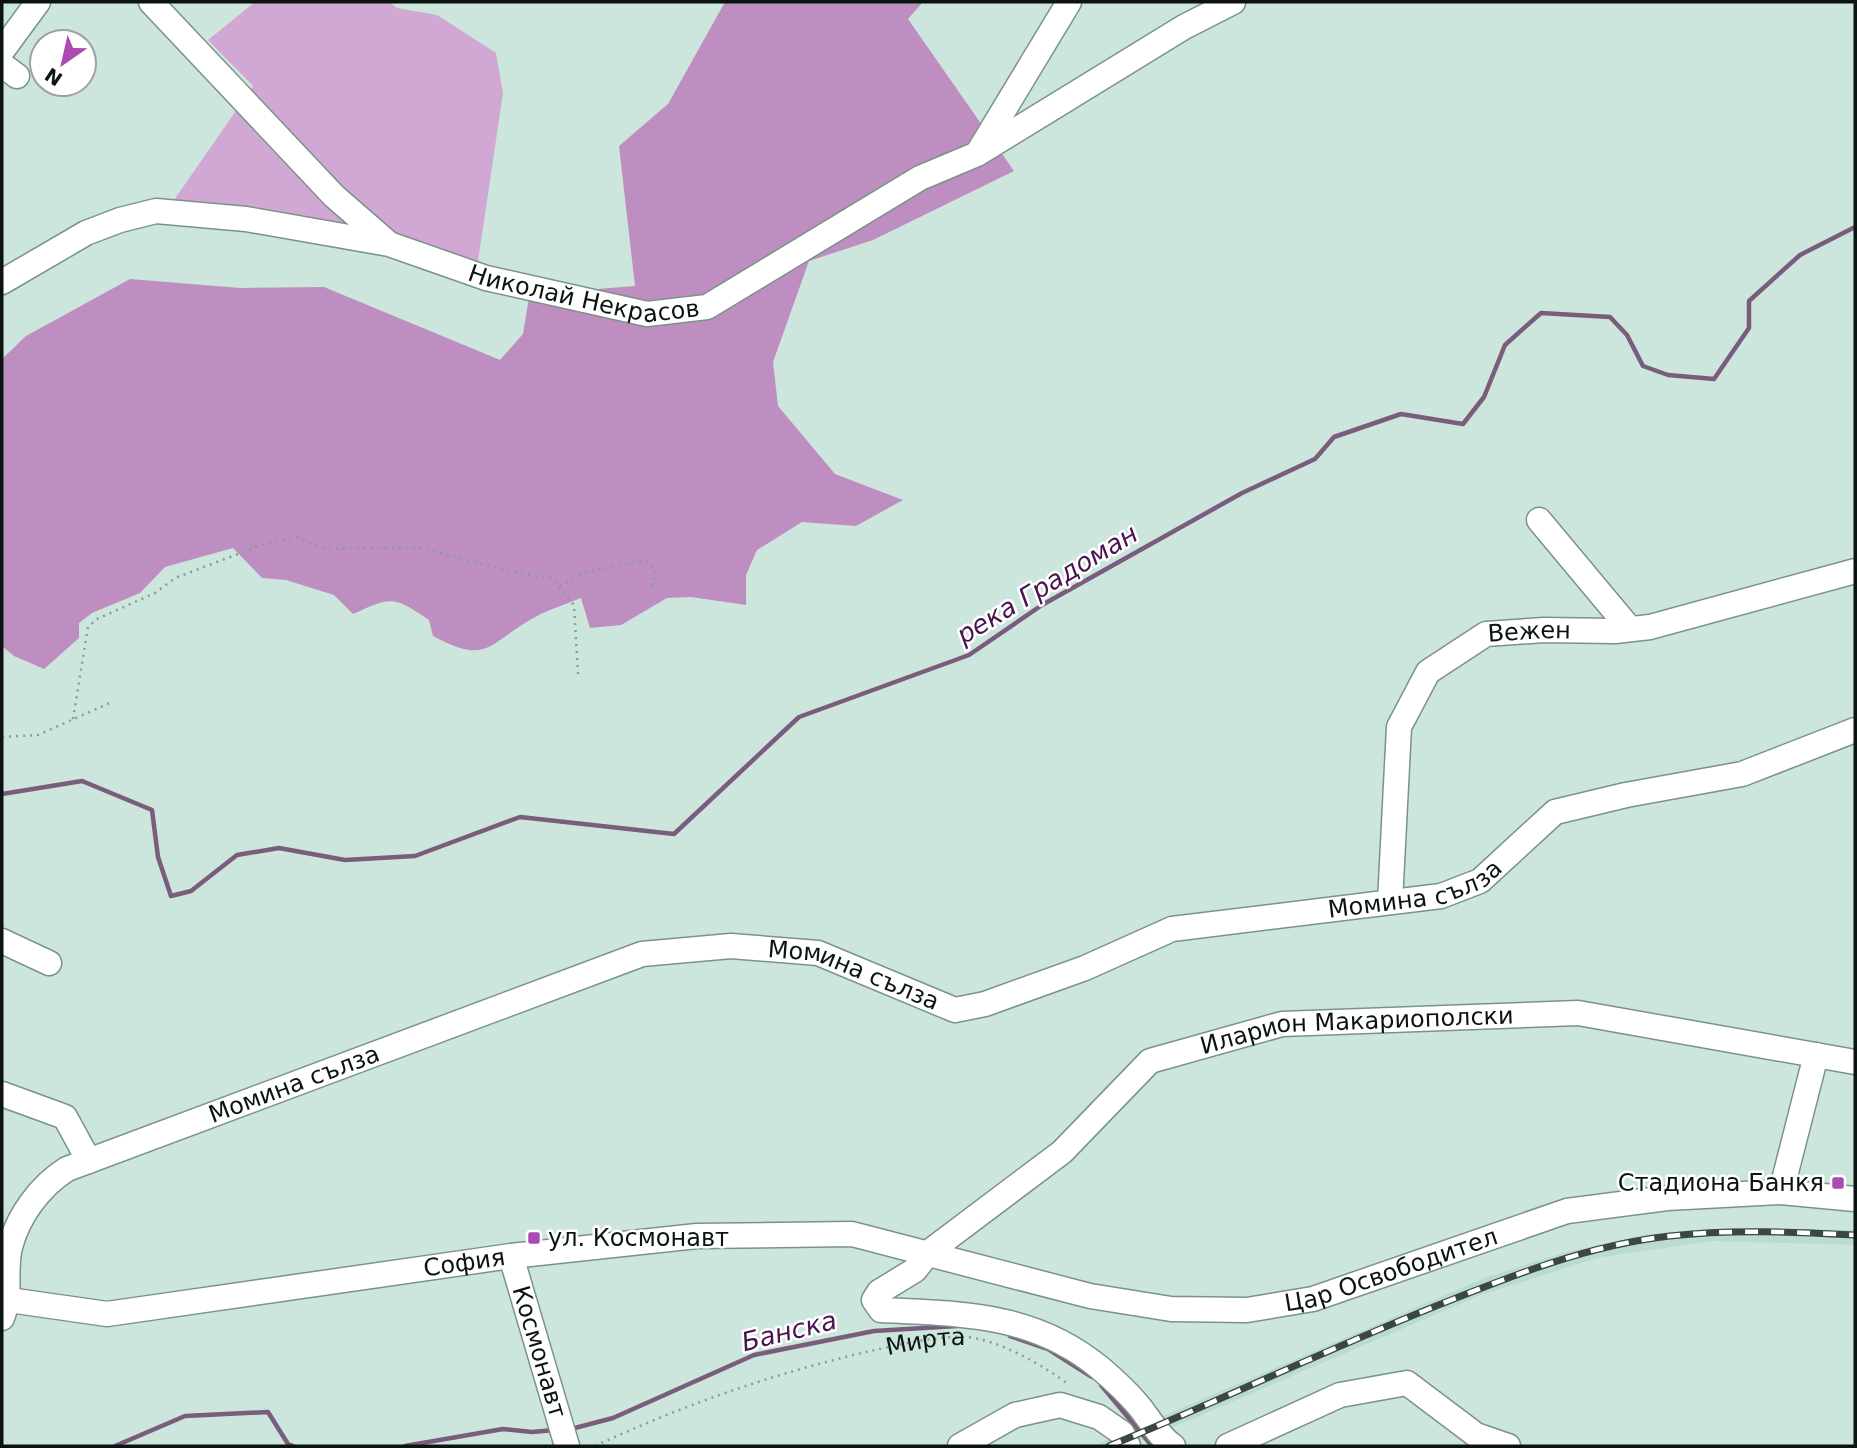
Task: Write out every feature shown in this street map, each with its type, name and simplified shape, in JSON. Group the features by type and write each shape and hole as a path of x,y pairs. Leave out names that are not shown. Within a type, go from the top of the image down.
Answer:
{"street":[{"path":"2,51 38,2"},
{"path":"977,154 1069,2"},
{"name":"Николай Некрасов","path":"2,282 86,233 120,220 156,211 246,219 389,244 486,278 647,314 707,307 920,178 977,154 1184,27 1233,2"},
{"path":"159,5 334,196 389,244"},
{"path":"1539,520 1630,629"},
{"name":"Вежен","path":"1391,902 1399,727 1428,672 1486,634 1650,627 1855,571"},
{"name":"Момина сълза","path":"4,1306 10,1248 29,1208 46,1183 67,1169 642,954 731,946 818,953 955,1010 985,1004 1085,968 1172,929 1441,896 1480,881 1555,812 1626,795 1742,774 1855,730"},
{"path":"2,941 50,963"},
{"name":"Иларион Макариополски","path":"1173,1446 1136,1402 1099,1367 1047,1333 987,1316 932,1310 881,1310 874,1300 879,1292 915,1270 929,1252 1062,1152 1150,1061 1282,1024 1578,1013 1855,1062"},
{"path":"1781,1192 1816,1055"},
{"path":"2,1094 65,1116 89,1161"},
{"name":"Цар Освободител","path":"929,1252 1090,1296 1171,1309 1247,1310 1313,1299 1567,1211 1667,1198 1781,1192 1855,1199"},
{"name":"София","path":"4,1306 107,1314 510,1256 697,1236 852,1234 929,1252"},
{"name":"Космонавт","path":"510,1256 566,1445"},
{"path":"1228,1446 1340,1395 1407,1382 1476,1435 1508,1446"},
{"path":"960,1446 1016,1415 1060,1405 1099,1417 1122,1433 1128,1446"}],"path":[{"path":"73,719 88,627 97,619 155,593 175,578 264,544 298,537 324,549 422,548 512,572 552,578 574,604 578,674"},
{"path":"560,586 581,574 643,560 656,570 652,589"},
{"path":"2,737 38,735 112,702"},
{"name":"Мирта","path":"595,1446 663,1416 750,1383 896,1345 966,1337 1022,1354 1075,1392"}],"shaded area":[{"path":"255,2 389,2 397,8 437,15 496,53 503,93 477,268 172,203 253,86 208,40"},
{"path":"725,2 923,2 908,19 1014,171 873,240 809,261 773,362 778,406 835,474 903,500 856,526 802,522 757,550 746,575 746,605 691,597 667,598 621,625 590,628 581,598 542,613 495,644 476,650 451,645 433,636 429,620 400,603 392,601 376,604 353,614 334,595 286,580 262,578 233,548 165,567 140,593 92,613 79,623 79,638 44,669 14,656 2,646 2,359 26,336 130,279 240,288 324,287 500,360 523,334 532,279 585,290 635,286 619,146 668,104"},
{"path":"1731,1228 1855,1230 1855,1245 1712,1241 1597,1258 1481,1295 1129,1446 1093,1446 1485,1278 1562,1253 1648,1234"}],"waterway":[{"name":"река Градоман","path":"2,794 82,781 152,810 158,857 171,896 191,891 237,855 279,848 345,860 415,856 520,817 674,834 799,717 969,655 1042,605 1242,493 1315,459 1334,437 1401,414 1463,424 1484,397 1505,345 1541,313 1610,317 1627,335 1643,366 1668,375 1714,379 1749,328 1749,301 1800,255 1855,227"},
{"name":"Банска","path":"571,1429 613,1418 754,1355 874,1331 957,1326"},
{"name":"Банска","path":"1010,1336 1048,1349 1092,1377"},
{"name":"Банска","path":"1101,1385 1152,1446"},
{"name":"Банска","path":"115,1446 185,1416 268,1412 288,1444 293,1446"},
{"name":"Банска","path":"405,1446 503,1429 532,1432 555,1430"}],"railway":[{"path":"1109,1446 1436,1306 1521,1273 1580,1254 1639,1240 1716,1232 1855,1235"}],"place":[{"name":"Стадиона Банкя","path":"1838,1183"},
{"name":"ул. Космонавт","path":"534,1238"}]}
